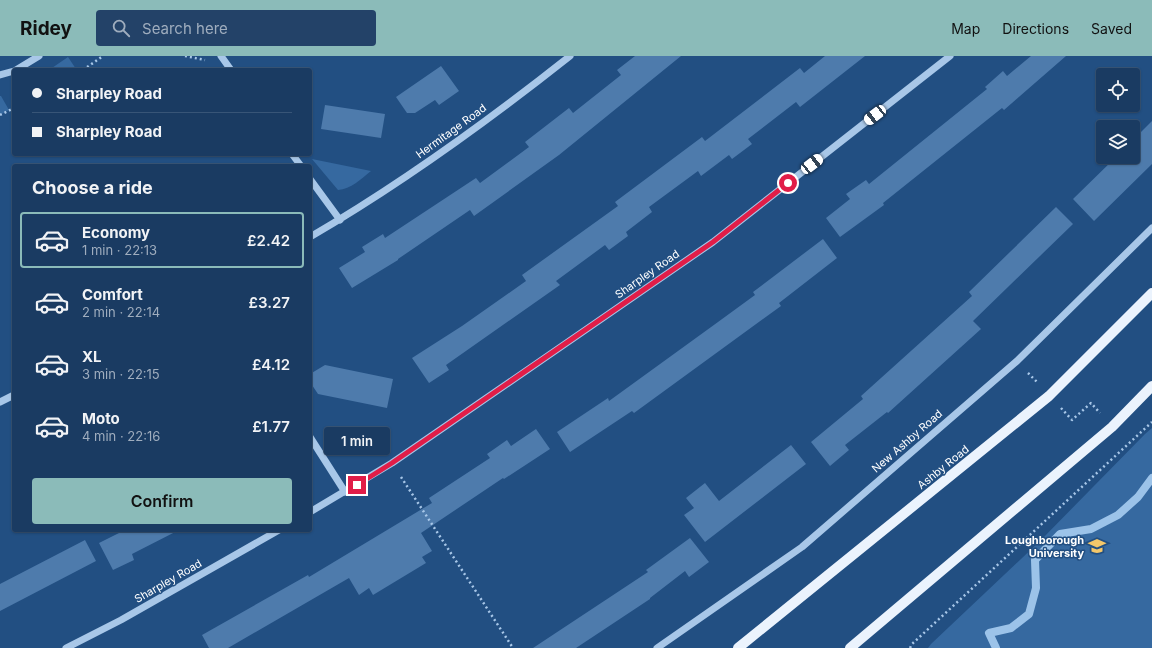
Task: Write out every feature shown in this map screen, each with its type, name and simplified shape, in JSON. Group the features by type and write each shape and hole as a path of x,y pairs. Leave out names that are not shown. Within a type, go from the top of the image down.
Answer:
{"main road":[{"name":"Ashby Road","path":"738,648 1049,396 1152,293"},
{"path":"852,647 1112,427 1152,386"}],"street":[{"path":"18,68 39,56"},
{"path":"221,56 230,68"},
{"name":"Hermitage Road","path":"312,236 340,220 430,160 531,87 570,56"},
{"name":"Sharpley Road","path":"312,511 392,463 713,242 950,56"},
{"path":"0,75 12,71"},
{"path":"312,181 340,220"},
{"name":"New Ashby Road","path":"657,648 802,547 1017,361 1152,228"},
{"path":"0,402 12,396"},
{"path":"312,440 345,492"},
{"name":"Sharpley Road","path":"66,648 121,620 275,532"}],"path":[{"path":"86,68 103,56"},
{"path":"0,115 12,109"},
{"path":"1017,361 1072,420 1091,403 1128,444"},
{"path":"910,648 912,644 1152,422"},
{"path":"392,463 513,648"}],"shaded area":[{"path":"68,57 75,68 52,68"},
{"path":"0,96 9,110 0,115"},
{"path":"312,159 371,171 352,186 338,190"},
{"name":"Loughborough University","path":"1152,428 1152,648 928,648 1041,540"}],"building":[{"path":"635,56 681,56 559,155 474,216 470,210 398,260 352,288 339,268 365,252 362,247 383,234 385,238 476,178 480,183 529,147 525,142 569,108 573,113 621,75 617,70"},
{"path":"825,56 865,56 800,107 796,102 748,139 752,144 732,159 729,155 701,176 698,171 649,207 652,212 626,232 628,236 609,250 605,245 556,281 560,285 446,365 449,370 429,383 412,358 462,326 526,281 522,275 618,206 615,202 702,137 705,141 800,68 804,73"},
{"path":"1031,56 1066,56 1004,110 1002,108 883,203 884,205 840,237 826,218 850,199 846,194 866,180 869,184 987,89 985,87 1003,71 1007,76"},
{"path":"441,66 459,91 439,105 435,100 415,113 407,113 396,97"},
{"path":"325,105 385,114 381,138 321,129"},
{"path":"1152,121 1152,164 1094,221 1073,199 1109,164 1140,164 1140,133"},
{"path":"1056,207 1073,224 973,321 981,329 888,413 887,412 845,445 849,450 830,466 811,442 863,399 861,396 972,296 969,292"},
{"path":"823,239 837,258 779,303 781,306 634,413 632,411 570,452 557,432 608,398 609,401 718,322 755,295 753,292"},
{"path":"325,365 393,379 387,408 318,394 312,385 312,373"},
{"path":"536,429 550,449 504,479 503,478 421,533 432,551 422,557 426,563 373,595 369,588 359,595 349,578 228,648 209,648 202,635 308,575 309,577 432,503 429,498 490,458 487,454 507,440 511,446"},
{"path":"791,445 806,464 705,542 684,515 694,508 686,498 705,483 719,501"},
{"path":"121,532 175,532 132,554 134,560 113,570 99,543"},
{"path":"690,538 709,562 689,577 685,571 650,599 576,648 533,648 648,572 646,570"},
{"path":"85,540 96,561 0,611 0,584"}],"waterway":[{"path":"996,648 989,633 1011,628 1029,614 1036,588 1035,560 1060,534 1091,529 1118,515 1138,497 1152,478"}],"place":[{"name":"Loughborough University","path":"1097,546"}],"route":[{"path":"357,485 392,463 713,242 788,183"}]}
